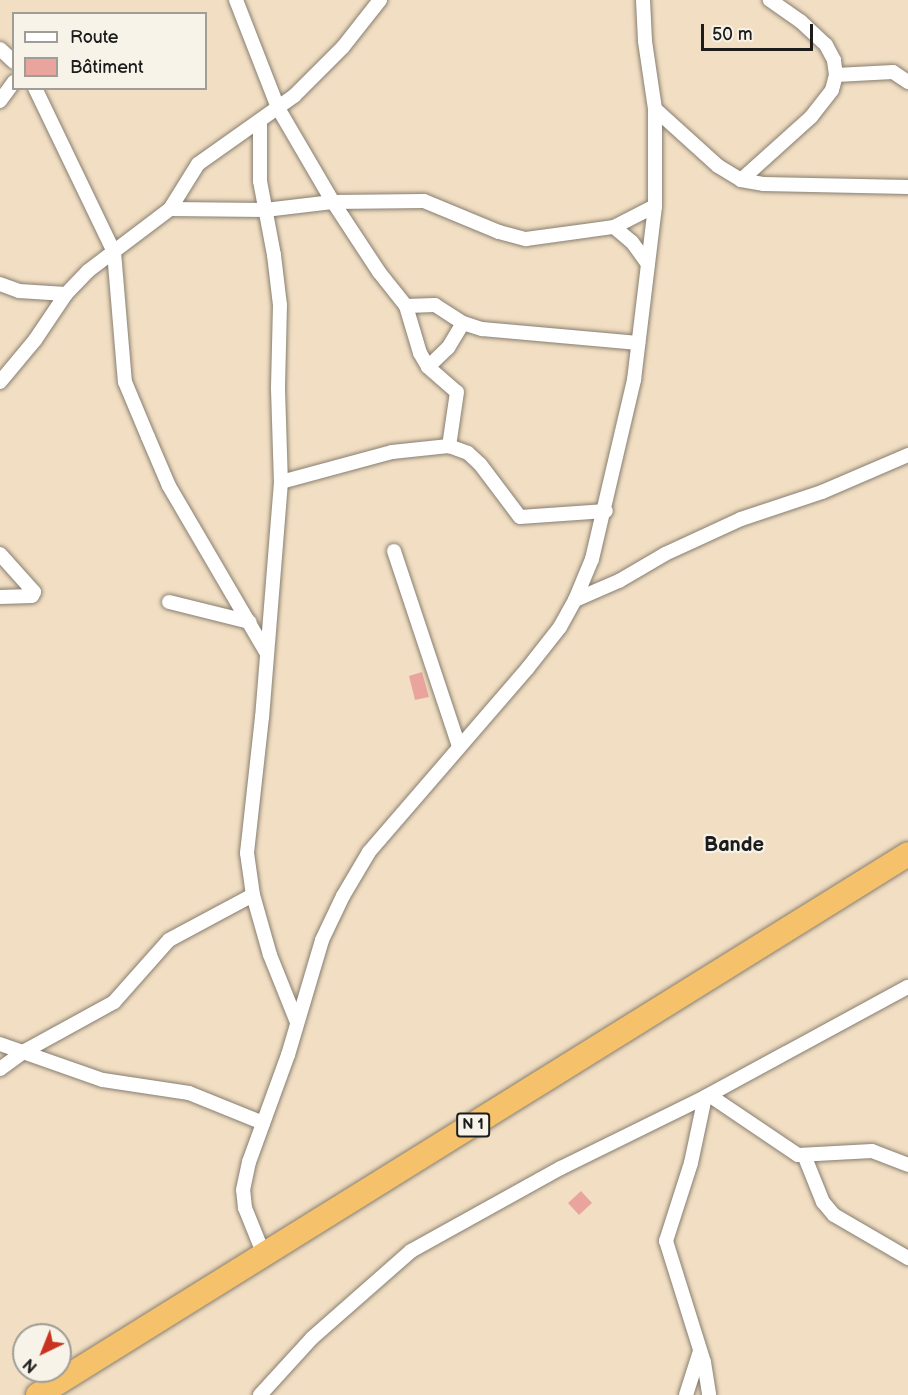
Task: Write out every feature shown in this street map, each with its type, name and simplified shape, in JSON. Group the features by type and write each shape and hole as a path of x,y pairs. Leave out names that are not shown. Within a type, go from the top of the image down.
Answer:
{"highway":[{"name":"N 1","path":"38,1395 908,854"}],"street":[{"path":"236,0 278,108 333,202 379,272 406,306 420,353 428,367 457,392 449,446"},
{"path":"0,382 35,340 66,294 88,271 170,209 198,164 278,108 343,47 380,0"},
{"path":"264,1255 245,1208 243,1190 249,1162 297,1022 322,939 343,896 369,852 527,669 560,627 575,600 592,559 606,511 633,380 655,206 655,109 645,40 643,0"},
{"path":"741,180 812,117 832,90 836,75 834,60 826,45 800,21 770,0"},
{"path":"0,49 12,60"},
{"path":"836,75 893,72 908,82"},
{"path":"0,101 12,85"},
{"path":"36,90 114,252 125,382 169,486 266,652"},
{"path":"655,109 718,166 741,180 763,184 908,187"},
{"path":"260,121 260,181 280,305 278,389 280,482 247,853 253,895 270,955 297,1022"},
{"path":"170,209 265,210 333,202 424,201 499,232 526,239 614,227 655,206"},
{"path":"614,227 632,242 648,264"},
{"path":"0,284 19,291 66,294"},
{"path":"406,306 435,305 464,323 482,329 638,343"},
{"path":"428,367 448,348 464,323"},
{"path":"280,482 392,452 449,446 468,453 480,464 520,517 606,511"},
{"path":"575,600 619,581 665,554 741,519 822,492 908,455"},
{"path":"394,551 459,746"},
{"path":"0,554 34,592 32,596 0,597"},
{"path":"169,602 249,622"},
{"path":"0,1069 25,1051 114,1002 169,940 253,895"},
{"path":"260,1395 312,1338 411,1251 561,1168 707,1096 908,987"},
{"path":"0,1044 104,1080 189,1094 263,1123"},
{"path":"707,1096 798,1155 872,1151 908,1165"},
{"path":"707,1096 691,1163 666,1241 700,1350 709,1395"},
{"path":"804,1155 823,1202 834,1215 908,1258"},
{"path":"686,1395 700,1350"}],"building":[{"path":"422,672 429,697 415,700 409,676"},
{"path":"581,1191 592,1203 579,1215 568,1203"}],"district":[{"name":"Bande","path":"734,845"}]}
